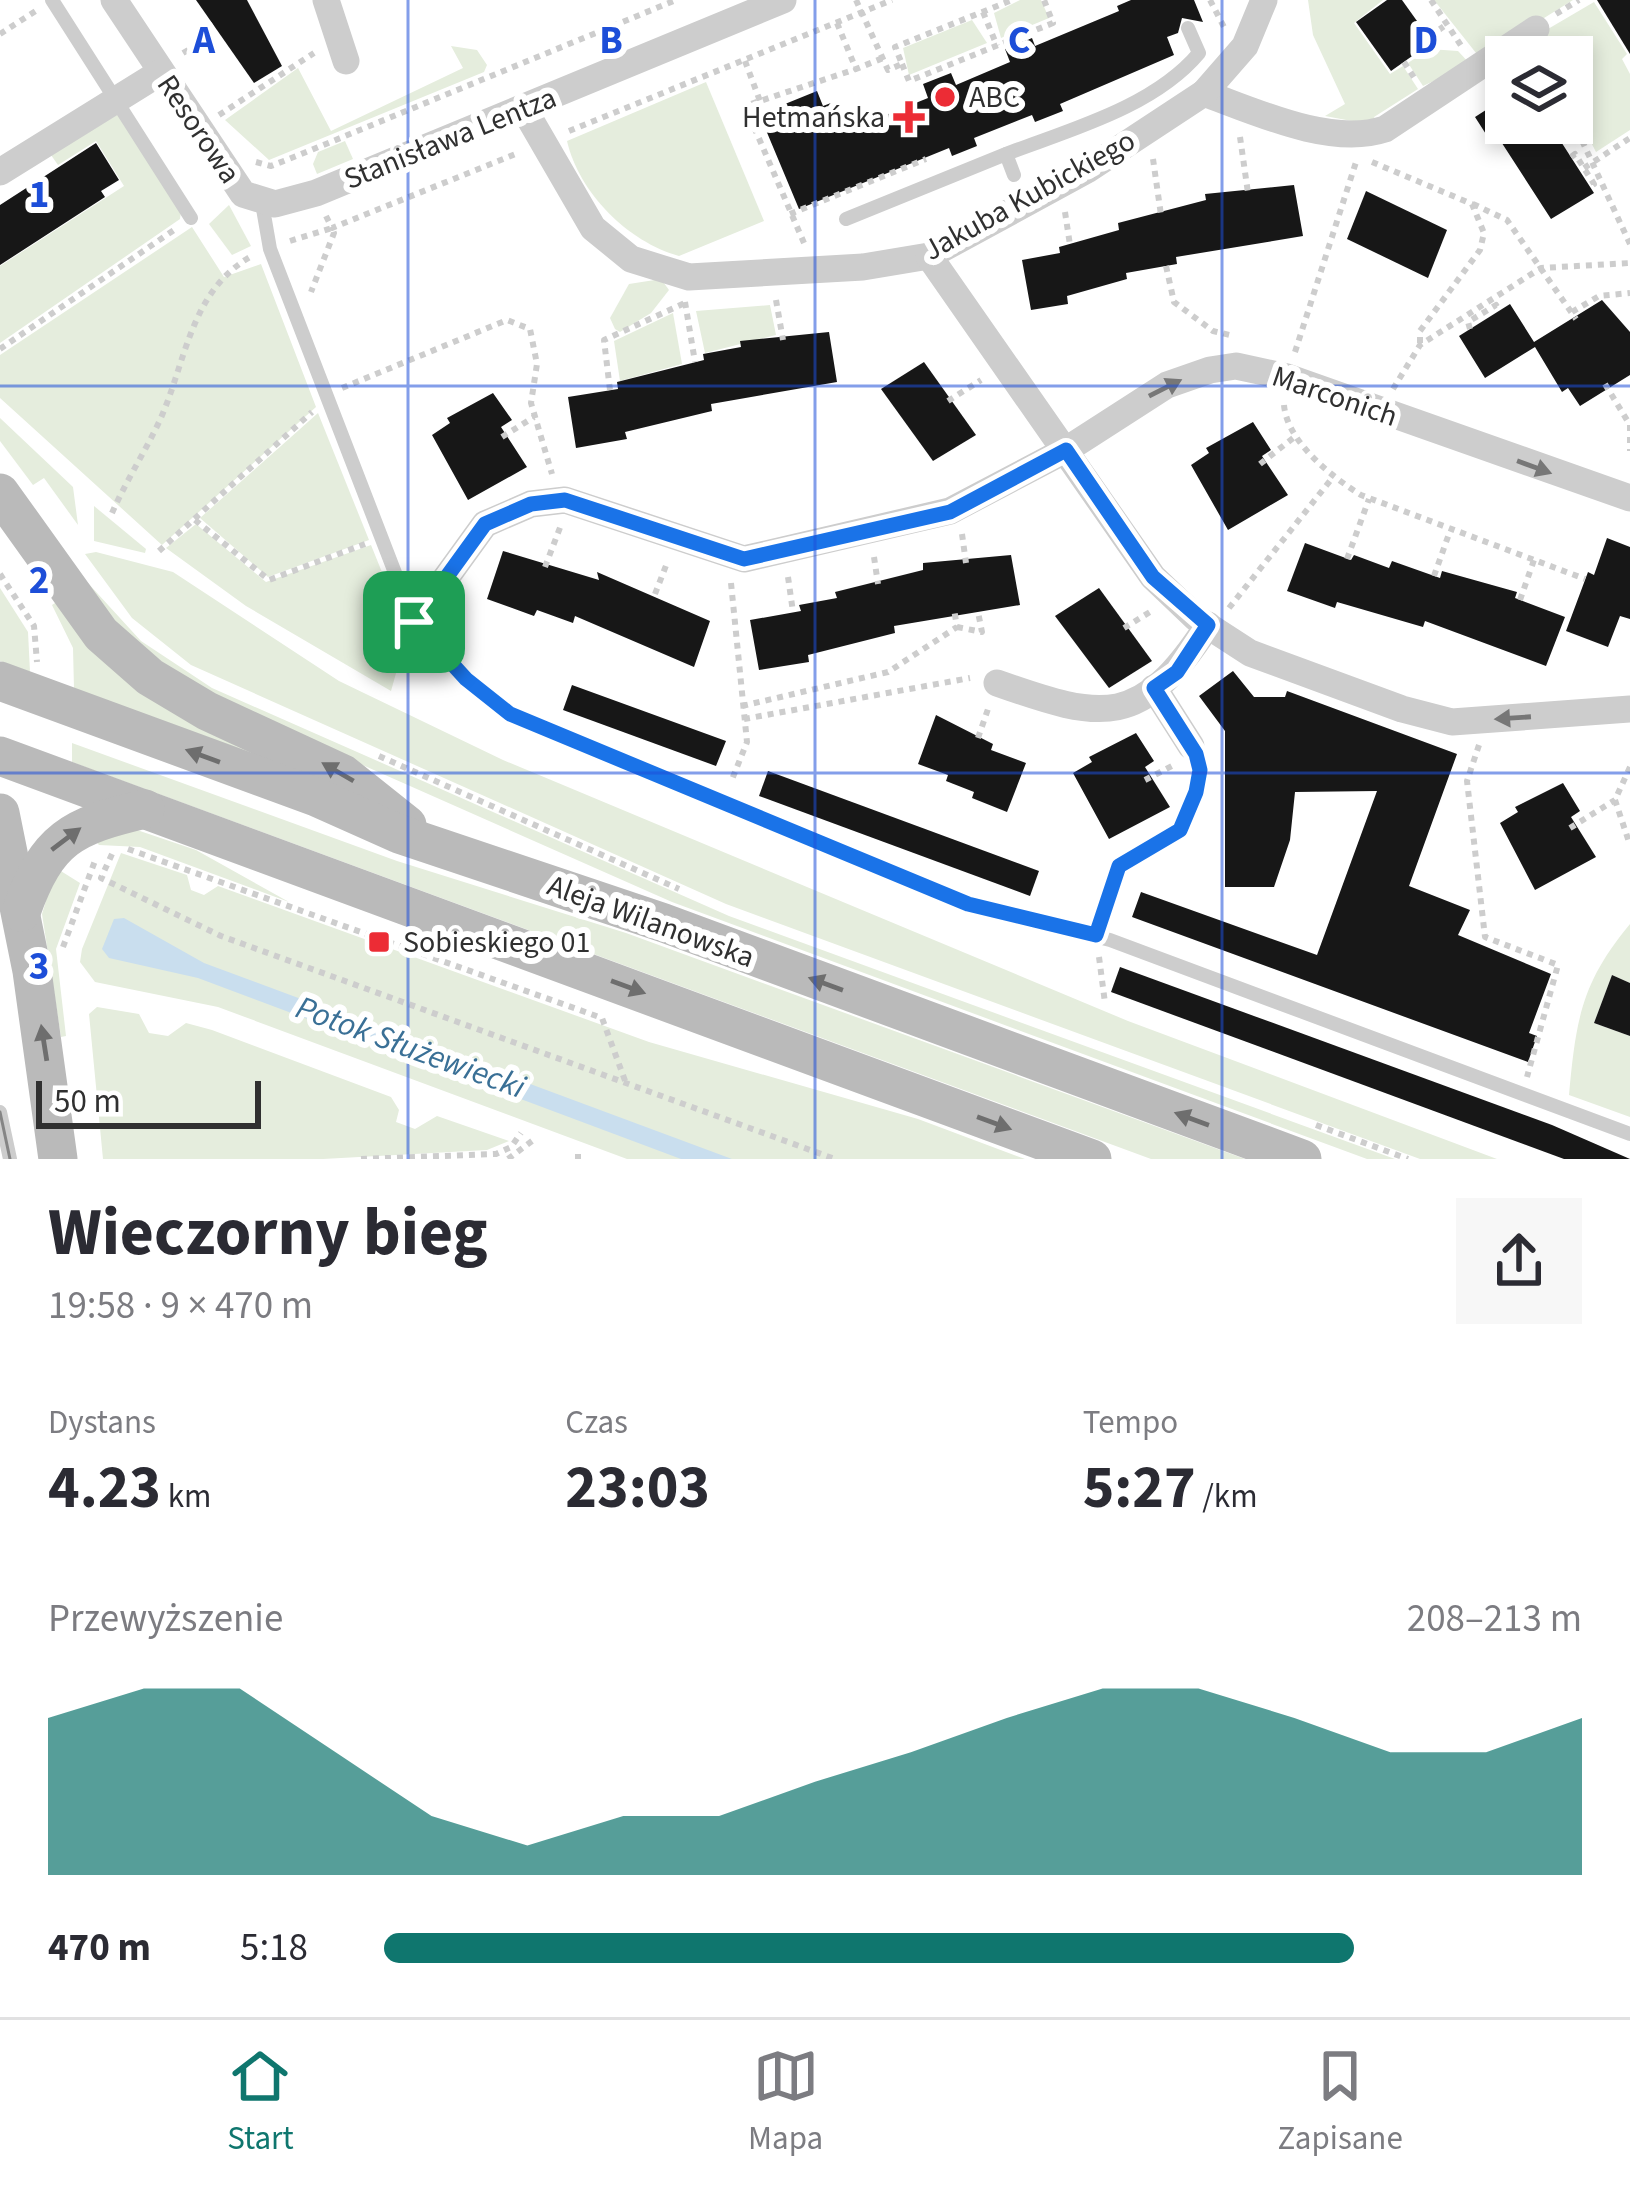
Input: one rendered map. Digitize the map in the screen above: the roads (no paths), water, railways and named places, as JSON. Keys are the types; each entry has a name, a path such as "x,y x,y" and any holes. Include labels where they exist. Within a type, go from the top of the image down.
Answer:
{"main road":[{"path":"0,493 101,634 150,677 207,711 343,774 429,844"},
{"name":"Aleja Wilanowska","path":"18,680 93,715 429,844 664,923 1302,1159"},
{"path":"0,714 93,715"},
{"path":"0,756 1092,1159"},
{"path":"21,912 40,866 64,838 100,819 146,809"},
{"path":"0,813 21,912 58,1159"}],"street":[{"name":"Resorowa","path":"114,0 170,64 243,194 262,203 319,200"},
{"path":"326,0 344,48"},
{"name":"Stanisława Lentza","path":"319,200 783,0"},
{"name":"Jakuba Kubickiego","path":"524,109 593,228 631,259 689,277 862,267 929,256 1087,170 1204,93 1245,46 1264,0"},
{"path":"1204,93 1276,118 1365,134 1385,129 1536,29"},
{"path":"0,172 170,64"},
{"path":"929,256 1153,577 1219,616 1250,653 1402,709 1452,722 1630,709"},
{"name":"Marconich","path":"414,622 485,524 531,504 744,559 950,512 1066,450 1167,385 1236,366 1287,377 1630,498"},
{"path":"985,680 1087,712 1126,706 1177,672 1219,616"},
{"path":"1154,688 1185,754"}],"lane":[{"path":"52,0 191,218"},
{"path":"846,218 1108,114 1188,66 1199,53 1188,28"},
{"path":"1006,154 1014,175"},
{"path":"262,203 270,249 414,622 466,679 510,714 968,904 1096,935 1630,1134"},
{"path":"0,1112 10,1159"}],"water":[{"name":"Potok Służewiecki","path":"124,918 204,963 732,1159 681,1159 198,978 109,958 102,949 114,919"}],"tram line":[{"path":"0,1112 10,1159"}],"place":[{"name":"ABC","path":"945,97"},
{"name":"Hetmańska","path":"909,117"},
{"name":"Sobieskiego 01","path":"379,942"}]}
